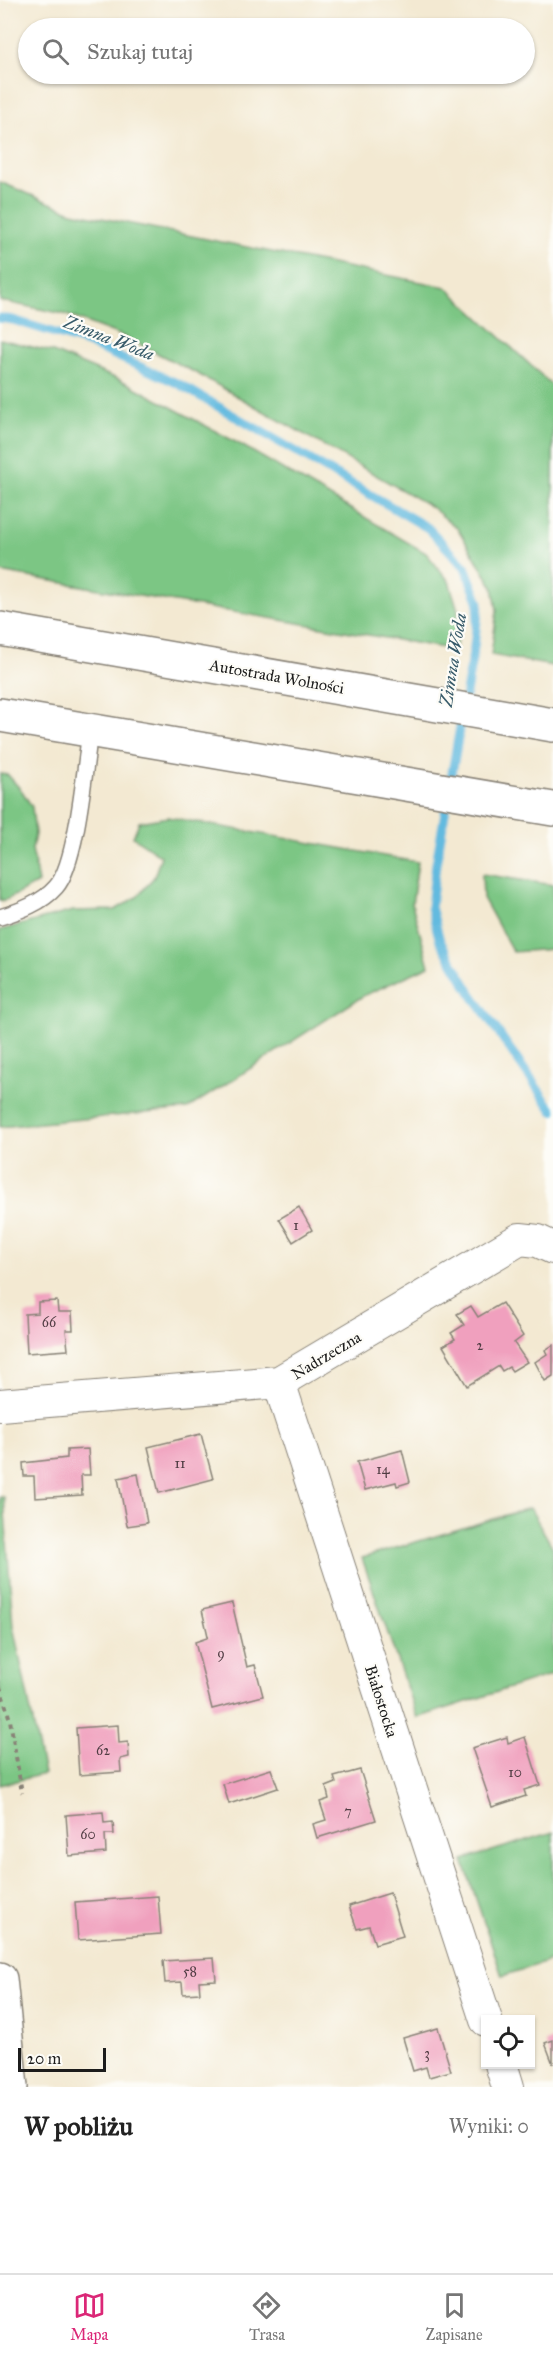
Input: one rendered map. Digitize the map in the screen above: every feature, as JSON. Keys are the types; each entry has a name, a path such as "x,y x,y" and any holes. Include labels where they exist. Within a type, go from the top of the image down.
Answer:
{"main road":[{"name":"Autostrada Wolności","path":"0,629 553,725"},
{"path":"0,716 553,809"},
{"path":"0,1979 11,2087"}],"street":[{"name":"Nadrzeczna","path":"0,1405 279,1382 520,1239 538,1241 553,1248"},
{"name":"Białostocka","path":"279,1382 485,2015"},
{"path":"503,2069 508,2087"}],"lane":[{"path":"0,917 23,910 46,896 64,877 72,851 90,731"}],"path":[{"path":"0,1687 10,1720 22,1793"}],"green space":[{"path":"0,182 72,212 446,287 553,386 553,666 491,655 497,610 493,587 458,529 430,506 198,374 125,337 64,314 0,301"},
{"path":"0,339 53,352 127,383 243,446 426,553 449,581 458,610 456,650 0,572"},
{"path":"0,774 8,775 32,807 35,834 32,849 38,883 0,901"},
{"path":"168,817 418,862 412,904 429,966 363,996 187,1109 0,1127 0,930 73,911 115,910 137,897 154,877 161,856 133,837 139,822"},
{"path":"482,874 553,885 553,949 513,952 483,898"},
{"path":"0,1497 4,1497 13,1626 44,1774 0,1785"},
{"path":"530,1508 553,1548 553,1674 417,1718 362,1558"},
{"path":"553,1832 553,1960 502,1976 463,1860"}],"building":[{"path":"299,1207 312,1230 293,1242 279,1219"},
{"path":"57,1301 58,1312 72,1312 73,1330 66,1330 68,1350 27,1353 25,1314 38,1313 38,1302"},
{"path":"502,1303 523,1336 514,1343 527,1362 512,1371 509,1367 502,1371 499,1366 467,1386 443,1346 455,1339 451,1333 464,1325 457,1314 471,1306 478,1317"},
{"path":"553,1345 553,1376 545,1381 535,1362 547,1354 545,1350"},
{"path":"201,1434 213,1479 159,1493 148,1447"},
{"path":"88,1449 90,1475 81,1475 82,1495 35,1498 34,1476 24,1476 23,1463 67,1458 67,1450"},
{"path":"402,1450 410,1482 397,1486 396,1482 365,1490 357,1462"},
{"path":"138,1474 147,1523 127,1526 118,1478"},
{"path":"232,1603 247,1667 255,1665 263,1696 212,1709 195,1642 208,1636 202,1610"},
{"path":"118,1725 119,1743 128,1742 129,1757 120,1759 121,1772 79,1775 76,1728"},
{"path":"507,1737 508,1743 525,1737 540,1785 524,1790 526,1796 492,1807 472,1748"},
{"path":"271,1769 278,1788 229,1804 223,1784"},
{"path":"360,1770 376,1820 317,1838 313,1824 326,1820 320,1802 329,1799 326,1787 336,1783 334,1777"},
{"path":"103,1812 104,1823 113,1822 114,1834 105,1834 106,1853 69,1856 66,1815"},
{"path":"390,1893 403,1936 375,1944 369,1926 357,1929 349,1906"},
{"path":"158,1896 161,1934 78,1940 75,1902"},
{"path":"214,1958 216,1980 199,1981 200,1993 183,1994 182,1982 165,1983 163,1961"},
{"path":"438,2028 451,2071 429,2077 426,2067 413,2071 403,2038"},
{"path":"553,2040 553,2064 545,2043"}],"waterway":[{"name":"Zimna Woda","path":"0,318 87,343 179,384 428,528 465,567 479,603 474,647 436,864 431,907 440,941 471,993 553,1111"}]}
